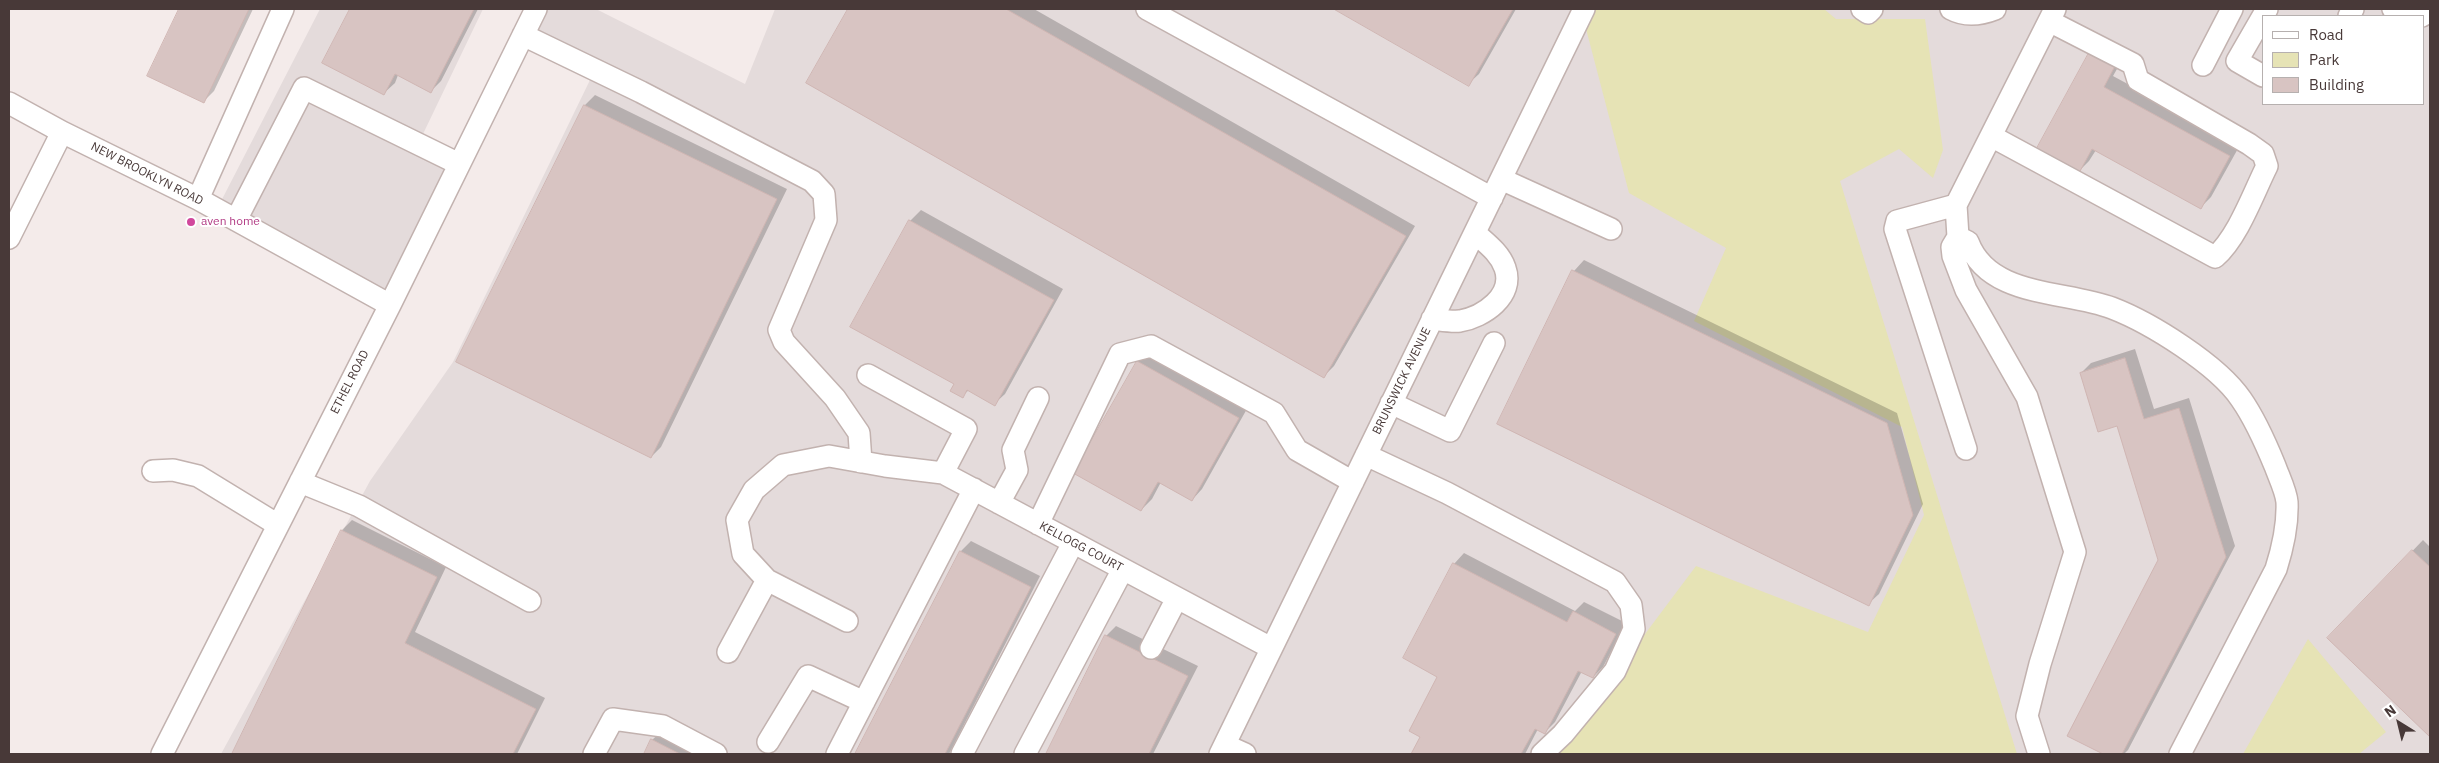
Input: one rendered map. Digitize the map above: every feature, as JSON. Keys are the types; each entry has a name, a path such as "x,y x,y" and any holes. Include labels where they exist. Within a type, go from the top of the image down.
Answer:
{"street":[{"path":"198,199 283,9"},
{"name":"ETHEL ROAD","path":"163,754 390,305 536,9"},
{"path":"1146,9 1496,189 1610,229"},
{"name":"BRUNSWICK AVENUE","path":"1222,749 1584,9"},
{"path":"1862,9 1868,13 1872,9"},
{"path":"1951,9 1958,13 1979,16 1995,9"},
{"path":"2203,65 2232,9"},
{"path":"2393,9 2404,15"},
{"path":"1991,136 2215,257 2224,249 2267,166 2263,154 2249,144 2138,80 2133,64 2052,15 1956,205 1958,237 1952,247 1956,264 1966,290 2027,397 2075,552 2040,664 2027,716 2039,754"},
{"path":"2262,16 2237,62 2262,75"},
{"path":"523,34 641,92 812,181 824,194 826,220 779,330 784,342 835,398 858,432 861,462"},
{"path":"236,220 304,88 459,164"},
{"name":"NEW BROOKLYN ROAD","path":"9,102 62,132 198,199 390,305"},
{"path":"9,238 62,132"},
{"path":"1956,205 1897,221 1895,229 1966,449"},
{"path":"1432,320 1453,322 1471,318 1484,313 1502,294 1507,280 1506,269 1498,255 1475,233"},
{"path":"1958,237 1968,242 1974,256 2001,280 2111,308 2157,330 2206,365 2232,387 2241,399 2268,449 2287,500 2284,541 2276,569 2180,754"},
{"path":"1391,403 1450,431 1494,343"},
{"path":"1038,524 1120,354 1151,346 1274,413 1297,450 1353,482"},
{"path":"868,375 966,429 943,473"},
{"path":"999,503 1017,470 1013,450 1038,398"},
{"path":"1366,455 1447,493 1615,582 1631,605 1634,629 1615,671 1563,734 1542,754"},
{"name":"KELLOGG COURT","path":"766,580 743,554 737,520 754,490 783,465 829,456 943,473 1271,648"},
{"path":"153,471 173,470 198,476 278,525"},
{"path":"300,482 359,506 530,601"},
{"path":"837,754 974,489"},
{"path":"962,754 1073,543"},
{"path":"1025,754 1123,569"},
{"path":"728,652 766,580 847,620"},
{"path":"1151,648 1176,598"},
{"path":"768,742 808,676 864,702"},
{"path":"594,754 613,719 663,726 716,754"},
{"path":"1222,749 1245,754"}],"shaded area":[{"path":"320,9 483,9 423,134 473,160 390,305 217,209"},
{"path":"546,9 596,9 745,84 775,9 2430,9 2430,754 221,754 370,481 453,362 590,80 527,49"}],"green space":[{"path":"1592,9 1824,9 1836,19 1925,19 1943,150 1933,178 1899,149 1840,181 2017,754 1555,754 1696,566 1868,632 1924,515 1902,427 1694,321 1726,248 1629,193 1585,25"},
{"path":"2308,639 2386,732 2359,754 2243,754"}],"building":[{"path":"179,9 249,9 204,103 147,76"},
{"path":"350,9 474,9 431,93 395,74 384,95 322,63"},
{"path":"848,9 1006,9 1406,236 1324,378 806,83"},
{"path":"1334,9 1513,9 1469,86"},
{"path":"2090,51 2115,66 2104,87 2230,156 2201,209 2092,149 2079,173 2036,150"},
{"path":"584,105 777,199 651,458 456,362"},
{"path":"909,220 1054,300 995,406 967,390 963,398 950,391 954,384 850,327"},
{"path":"1572,270 1887,423 1913,515 1869,606 1497,424"},
{"path":"2125,358 2144,419 2179,408 2226,557 2122,754 2103,754 2067,736 2158,560 2117,426 2098,432 2080,373"},
{"path":"1137,361 1239,418 1192,501 1158,482 1141,511 1073,473"},
{"path":"341,530 437,577 405,643 536,709 513,754 232,754"},
{"path":"2412,550 2430,567 2430,737 2327,638"},
{"path":"960,551 1031,587 945,754 855,754"},
{"path":"1453,563 1567,622 1573,611 1616,634 1593,678 1578,671 1545,734 1535,729 1521,754 1411,754 1420,737 1409,731 1437,677 1403,658"},
{"path":"1105,635 1188,676 1149,754 1046,754"},
{"path":"651,739 680,754 644,754"}],"place":[{"name":"aven home","path":"191,222"}]}
